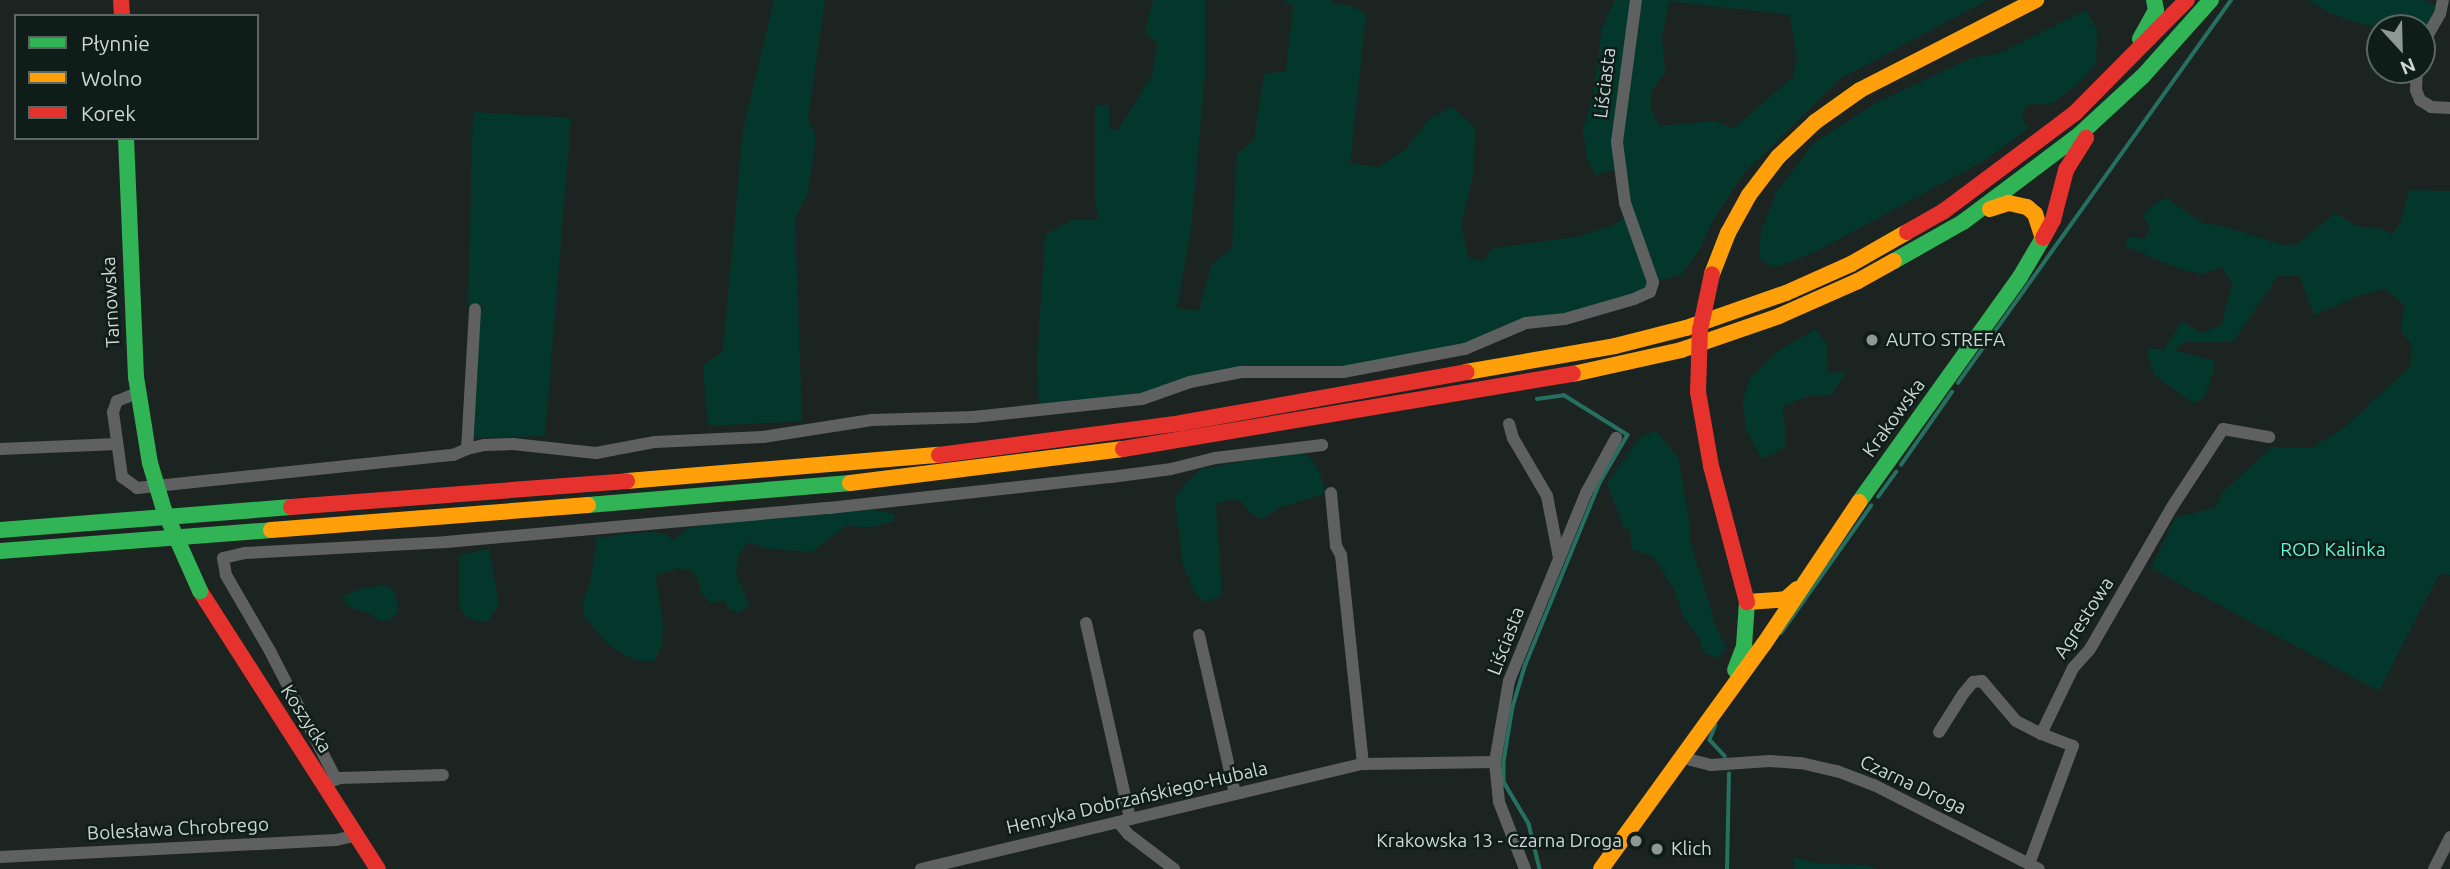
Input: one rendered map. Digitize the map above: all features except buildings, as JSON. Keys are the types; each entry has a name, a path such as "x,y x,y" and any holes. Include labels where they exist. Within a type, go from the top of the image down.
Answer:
{"main road":[{"path":"1792,603 1782,610 1768,612 1747,602 1720,505 1698,392 1700,330 1712,274 1728,233 1749,195 1778,157 1815,122 1860,90 2036,0"},
{"path":"2075,113 2146,32 2156,10 2154,0"},
{"path":"0,530 679,479 927,457 1181,423 1579,354 1686,328 1741,311 1851,264 1944,211 2075,113 2125,66 2187,0"},
{"path":"1963,222 2055,154 2105,111 2143,76 2211,0"},
{"name":"Krakowska","path":"1601,869 1792,603 1800,587 2020,277 2053,220 2071,160 2105,111"},
{"name":"Tarnowska","path":"126,140 137,393 150,463"},
{"path":"0,551 777,490 930,475 1198,439 1546,380 1681,350 1779,316 1858,281 1963,222 2009,203 2020,204 2035,214 2043,238"},
{"name":"Koszycka","path":"150,463 164,510 200,591 330,782 378,869"},
{"name":"Krakowska","path":"1747,602 1774,603 1786,599 1800,587"},
{"name":"Krakowska","path":"1747,602 1756,628 1750,660"},
{"name":"Krakowska","path":"1729,688 1744,646 1747,602"}],"street":[{"name":"Liściasta","path":"467,449 513,444 596,453 655,442 763,437 872,420 973,418 1142,399 1190,383 1241,372 1343,372 1465,349 1526,323 1565,319 1650,292 1651,273 1625,203 1617,142 1636,0"},
{"path":"2436,21 2443,0"},
{"path":"2416,84 2420,100 2431,107 2450,108"},
{"path":"137,393 117,401 113,412 122,477 137,488 441,457 467,449 475,310"},
{"path":"1509,424 1513,438 1547,496 1559,558"},
{"name":"Agrestowa","path":"2041,734 2073,668 2090,649 2172,507 2223,429 2269,437"},
{"name":"Liściasta","path":"1525,869 1499,802 1495,762 1509,681 1586,493 1616,438"},
{"path":"0,449 117,444"},
{"path":"443,775 330,782 271,651 226,575 223,558 245,553 446,542 856,505 1111,477 1171,469 1215,458 1322,445"},
{"path":"1331,494 1363,764"},
{"path":"1086,623 1128,834 1174,869"},
{"path":"1199,635 1235,794"},
{"path":"1939,732 1973,682 1982,681 2016,721 2073,746 2034,866"},
{"name":"Czarna Droga","path":"1683,754 1691,760 1711,765 1770,761 1801,763 1838,771 1874,785 2034,866"},
{"name":"Henryka Dobrzańskiego-Hubala","path":"921,869 1363,764 1495,762"},
{"name":"Bolesława Chrobrego","path":"0,857 336,839 357,835"},
{"path":"2434,869 2450,837"},
{"path":"59,854 60,869"}],"green space":[{"path":"774,0 825,0 808,118 816,138 808,193 795,219 802,421 708,426 703,366 723,351 743,130"},
{"path":"1153,0 1205,0 1205,75 1191,228 1177,308 1199,311 1212,264 1232,248 1237,154 1254,140 1264,74 1286,71 1293,6 1283,0 1332,0 1333,4 1349,5 1366,14 1350,163 1378,167 1406,149 1429,119 1452,107 1475,128 1474,170 1461,225 1468,257 1483,261 1493,248 1576,237 1612,226 1628,215 1620,173 1609,170 1596,176 1587,159 1583,129 1593,97 1602,27 1615,0 1988,0 1841,78 1744,173 1712,222 1698,252 1681,275 1655,281 1657,287 1564,319 1466,346 1354,368 1256,371 1171,390 1039,410 1037,363 1045,235 1072,220 1098,220 1095,200 1095,106 1109,105 1109,130 1118,130 1152,75 1157,43 1145,32","holes":["1669,1 1790,15 1797,59 1793,77 1733,129 1716,121 1659,126 1651,109 1651,92 1665,73 1662,36"]},
{"path":"2308,0 2423,0 2437,7 2433,14 2366,14 2366,24 2330,13"},
{"path":"2086,10 2097,30 2096,64 2079,83 2053,103 2027,105 2021,116 2029,128 1982,162 1815,252 1774,268 1759,259 1761,231 1777,191 1814,143 1876,103 1971,58 2000,53"},
{"path":"473,112 571,118 545,436 473,438 479,315 484,306 468,306"},
{"name":"ROD Kalinka","path":"2409,190 2450,191 2450,575 2439,574 2379,691 2151,568 2175,518 2215,508 2223,492 2272,447 2312,448 2345,427 2410,367 2412,346 2401,331 2404,305 2386,289 2363,294 2314,315 2300,276 2278,276 2233,342 2184,342 2175,351 2214,360 2214,370 2204,398 2193,403 2154,375 2146,348 2164,350 2182,321 2201,333 2221,325 2232,284 2222,267 2203,274 2182,270 2125,246 2129,237 2145,239 2150,228 2143,216 2154,204 2166,198 2202,223 2227,227 2286,246 2297,244 2336,213 2356,226 2378,228 2392,234 2401,221"},
{"path":"1816,329 1827,345 1828,373 1847,372 1831,395 1808,396 1783,406 1786,447 1762,459 1746,429 1743,400 1750,378 1778,351"},
{"path":"1656,431 1678,458 1690,525 1689,538 1716,627 1726,647 1719,658 1704,653 1699,638 1684,618 1675,591 1654,557 1632,549 1630,531 1623,526 1607,484 1640,437"},
{"path":"1300,452 1308,455 1317,467 1326,493 1279,508 1262,519 1250,513 1241,501 1233,499 1216,504 1222,596 1203,602 1193,589 1182,561 1175,496 1200,469"},
{"path":"873,510 895,514 894,521 871,527 846,526 811,552 763,548 748,542 738,556 736,574 749,606 739,613 729,609 725,601 711,603 702,594 698,579 692,571 678,568 658,574 656,580 663,624 662,645 654,662 634,660 610,646 584,617 584,598 590,584 597,537 606,539 612,535 653,532 666,534 674,540 686,529 715,523"},
{"path":"489,549 499,604 488,622 476,621 466,617 459,605 459,555"},
{"path":"385,585 395,592 397,601 397,613 391,620 382,621 365,611 356,610 347,605 343,596 361,589"},
{"path":"1793,857 1820,864 1867,865 1876,869 1795,869"}],"waterway":[{"path":"1958,383 2231,0"},
{"path":"1901,465 1952,392"},
{"path":"1537,399 1564,395 1628,435 1600,483 1526,664 1513,707 1504,762 1504,782 1529,824 1540,869"},
{"path":"1878,497 1896,472"},
{"path":"1781,633 1871,506"},
{"path":"1716,725 1710,740 1725,756"},
{"path":"1727,869 1729,774"}],"traffic: fast":[{"path":"2140,39 2156,10 2154,0"},
{"path":"1894,261 1963,222 2079,135 2143,76 2211,0"},
{"path":"126,140 136,377 150,463"},
{"path":"1859,502 2020,277 2043,238"},
{"path":"150,463 164,510 200,591"},
{"path":"588,505 850,483"},
{"path":"0,530 291,507"},
{"path":"0,551 271,530"},
{"path":"1735,670 1744,646 1747,602"}],"traffic: slow":[{"path":"1712,274 1728,233 1749,195 1778,157 1815,122 1860,90 2036,0"},
{"path":"1990,209 2009,203 2027,207 2035,214 2043,238"},
{"path":"1466,372 1615,346 1686,328 1786,293 1851,264 1907,232"},
{"path":"1573,374 1681,350 1779,316 1858,281 1894,261"},
{"path":"850,483 1123,449"},
{"path":"627,481 939,455"},
{"path":"1601,869 1764,644 1859,502"},
{"path":"271,530 588,505"},
{"path":"1747,602 1786,599 1797,589"}],"traffic: jam":[{"path":"121,0 122,14"},
{"path":"1907,232 1944,211 2075,113 2187,0"},
{"path":"2043,238 2053,220 2066,170 2086,138"},
{"path":"1698,392 1700,330 1712,274"},
{"path":"939,455 1181,423 1466,372"},
{"path":"1123,449 1573,374"},
{"path":"1698,392 1711,466 1747,602"},
{"path":"291,507 627,481"},
{"path":"200,591 378,869"}],"place":[{"name":"AUTO STREFA","path":"1872,340"},
{"name":"Krakowska 13 - Czarna Droga","path":"1636,841"},
{"name":"Klich","path":"1657,849"}]}
